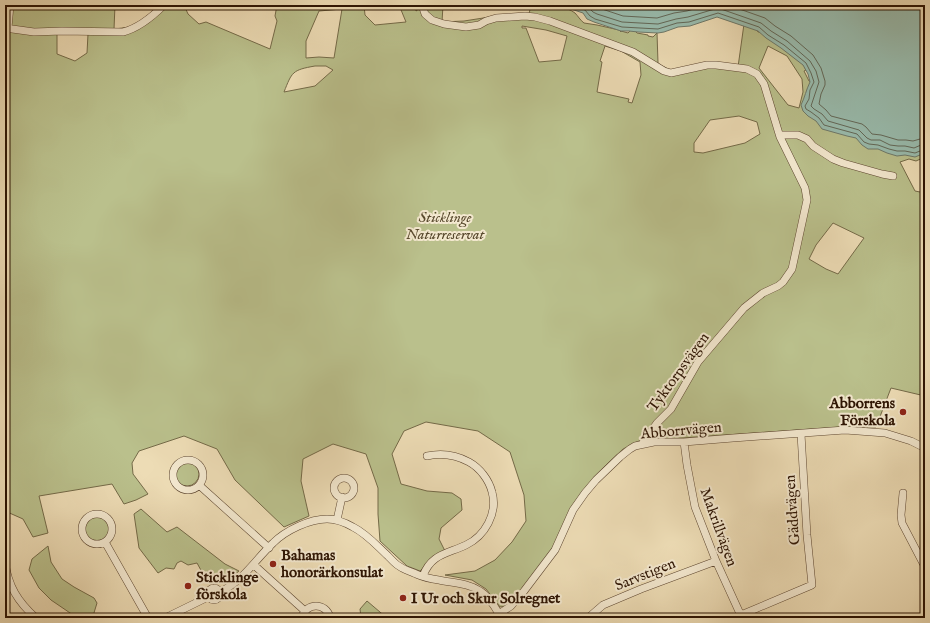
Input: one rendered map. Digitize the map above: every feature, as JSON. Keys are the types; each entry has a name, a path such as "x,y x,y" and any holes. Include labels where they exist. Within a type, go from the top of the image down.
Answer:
{"street":[{"path":"8,10 6,28 34,32 123,32 131,30 164,5"},
{"name":"Tyktorpsvägen","path":"422,5 425,14 432,20 444,24 466,27 479,25 496,18 516,16 530,17 550,21 634,52 664,71 671,73 707,65 747,69 757,74 764,84 780,135 805,188 807,200 792,269 788,277 783,282 763,293 744,308 698,362 671,408 657,423 642,444"},
{"path":"780,135 798,135 808,139 813,146 838,161 894,176"},
{"name":"Abborrvägen","path":"500,616 524,591 554,550 574,510 585,493 596,480 625,453 642,444 845,430 885,433 911,441 925,448"},
{"name":"Gäddvägen","path":"741,616 812,585 806,535 801,434"},
{"name":"Makrillvägen","path":"684,442 695,507 716,560 741,616"},
{"path":"423,576 428,566 437,557 467,545 478,538 489,523 494,506 494,497 489,484 477,467 454,456 440,454 427,456"},
{"path":"192,460 200,466 203,475 199,484 193,489 187,490 178,486 175,483 173,475 175,466 182,461 192,460"},
{"path":"199,484 269,548"},
{"path":"903,493 901,515 902,523 925,567"},
{"path":"337,520 342,497"},
{"path":"98,513 103,514 110,520 113,530 109,539 105,542 96,544 92,543 83,536 83,523 89,516 98,513"},
{"path":"171,617 208,597 212,600 219,598 220,592 240,579 274,542 286,533 303,524 328,519 337,520 353,526 399,566 423,576 458,583 481,591 494,604 500,616"},
{"path":"105,542 148,618"},
{"name":"Sarvstigen","path":"588,618 603,605 716,560"},
{"path":"5,562 10,584 27,610 36,618"},
{"path":"254,565 305,610"},
{"path":"302,618 305,610 314,606 323,607 327,611 330,618"},
{"path":"923,618 925,612"}],"green space":[{"name":"Sticklinge Naturreservat","path":"5,5 115,5 114,29 131,27 160,5 184,5 188,14 199,24 206,22 270,49 277,21 275,16 277,5 364,5 365,15 375,25 406,22 399,5 407,5 417,11 415,5 443,5 442,22 529,14 531,5 556,5 555,7 558,8 561,6 575,13 584,23 619,30 621,32 628,33 631,30 653,37 657,33 658,63 673,71 703,64 738,67 744,24 756,29 758,32 763,32 803,63 806,70 804,71 809,81 925,152 925,157 916,161 909,159 900,162 915,191 925,193 925,396 891,388 876,427 842,427 639,441 623,449 603,468 583,491 551,551 522,589 506,606 500,607 486,589 472,580 445,575 475,571 495,560 512,542 526,521 524,495 510,452 478,431 426,422 404,431 392,454 401,484 427,491 452,493 461,499 462,510 441,528 439,539 445,551 427,563 420,571 407,566 380,541 378,488 366,454 333,444 303,459 301,481 309,516 284,527 235,480 217,449 184,436 139,451 132,463 133,474 148,494 136,500 124,504 112,484 39,496 48,533 33,537 23,519 5,511","holes":["342,9 334,58 306,58 306,41 319,11","522,26 546,30 567,36 561,60 539,62 526,28 522,28","57,33 88,34 87,53 75,61 57,54","605,46 621,51 640,62 641,75 632,103 628,102 629,99 597,92 602,62 600,61","768,46 787,56 802,79 803,92 799,108 788,105 759,68","315,66 326,66 333,70 315,86 284,92 291,76 302,69","739,116 757,122 760,134 745,143 703,153 694,152 694,143 710,120","833,223 864,238 838,274 809,259 816,245"]},
{"path":"187,462 192,463 198,469 198,479 192,485 187,486 182,485 176,479 175,474 176,469 182,463"},
{"path":"141,509 167,532 177,527 225,564 239,571 225,582 208,583 197,563 188,565 181,561 177,563 174,569 166,568 158,573 139,548 134,514"},
{"path":"97,517 106,520 109,529 106,538 97,541 88,538 85,529 88,520"},
{"path":"48,546 51,562 62,579 94,598 97,603 93,616 97,618 76,618 51,600 39,588 29,570 32,559"},
{"path":"367,601 387,618 361,618 360,609"}],"water":[{"path":"559,5 925,5 925,153 915,157 905,155 897,156 878,149 868,149 856,138 822,129 816,121 803,111 801,105 810,82 803,65 758,31 717,17 690,26 678,27 658,33 621,31 594,22 587,19 583,13"}],"place":[{"name":"Abborrens Förskola","path":"903,412"},
{"name":"Bahamas honorärkonsulat","path":"273,564"},
{"name":"Sticklinge förskola","path":"188,586"},
{"name":"I Ur och Skur Solregnet","path":"403,598"}]}
